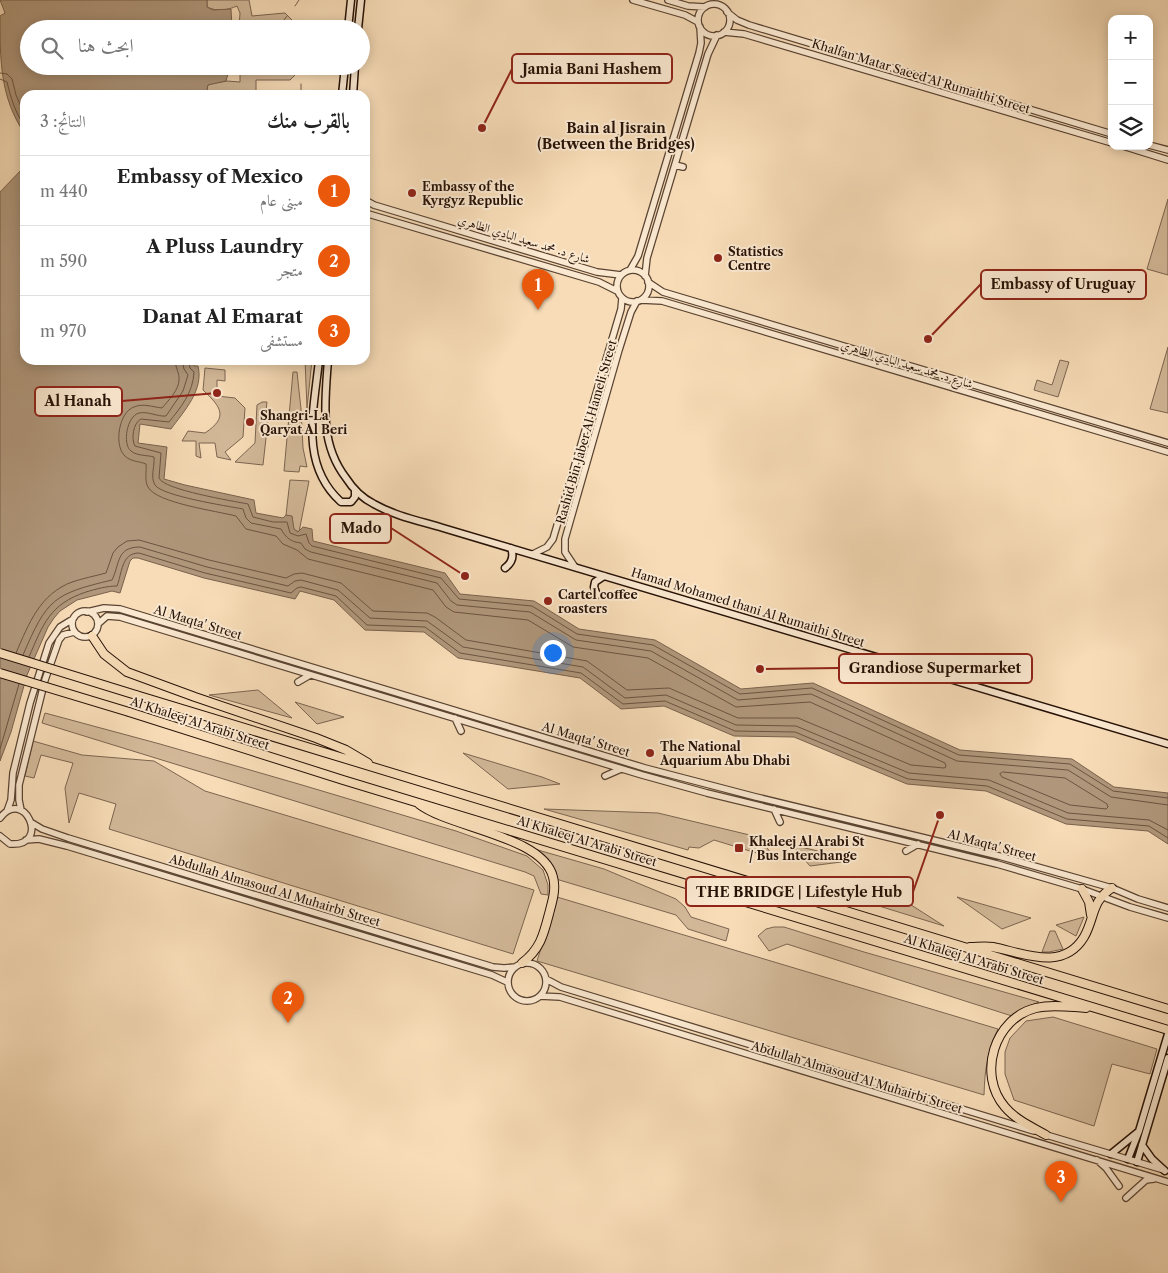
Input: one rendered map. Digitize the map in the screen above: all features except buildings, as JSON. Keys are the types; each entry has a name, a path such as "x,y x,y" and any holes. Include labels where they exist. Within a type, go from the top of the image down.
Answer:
{"highway":[{"path":"92,636 104,654 127,672 324,741 356,755 376,768"},
{"name":"Al Khaleej Al Arabi Street","path":"0,653 1166,1008"},
{"name":"Al Khaleej Al Arabi Street","path":"0,673 343,780 1168,1030"},
{"path":"413,800 430,812 525,847 536,853 547,864 554,877 554,894 538,947 531,956 518,965"},
{"path":"966,948 991,947 1035,957 1056,957 1074,948 1081,941 1087,932 1096,905 1102,896 1112,888"},
{"path":"1082,889 1089,902 1092,917"},
{"path":"1046,1135 1014,1116 999,1098 991,1078 990,1064 993,1048 1000,1034 1012,1021 1035,1008 1056,1006 1101,1009"}],"main road":[{"path":"349,20 351,0"},
{"path":"359,20 361,0"},
{"path":"343,90 344,75"},
{"path":"353,90 354,75"},
{"path":"318,365 312,429 315,463 329,490 340,502 344,504 351,502 355,497 355,491"},
{"name":"Hamad Mohamed thani Al Rumaithi Street","path":"328,365 324,410 328,443 336,464 355,491 385,509 1168,744"},
{"path":"505,568 511,560 511,548"},
{"path":"597,595 594,587 595,582 604,576"},
{"path":"1128,1159 1139,1131 1168,1034"},
{"path":"1137,1162 1168,1058"},
{"path":"1111,1154 1139,1131"},
{"path":"1142,1144 1152,1159 1166,1171"}],"street":[{"path":"633,0 685,15 699,25 707,34 717,35 724,32 728,25 726,0"},
{"path":"668,0 688,6 718,5 726,11"},
{"path":"709,4 699,14 701,43 699,53 638,256 630,270 621,275 617,282 617,291 627,301 639,301 647,293 647,258 708,54 717,35"},
{"name":"Khalfan Matar Saeed Al Rumaithi Street","path":"726,11 749,25 1108,133"},
{"name":"Khalfan Matar Saeed Al Rumaithi Street","path":"724,32 744,34 1108,142"},
{"path":"857,68 860,58"},
{"path":"1153,146 1168,150"},
{"path":"1136,150 1168,160"},
{"path":"675,165 683,167"},
{"name":"شارع د. محمد سعيد البادي الظاهري","path":"370,203 578,266 603,273 621,275"},
{"name":"شارع د. محمد سعيد البادي الظاهري","path":"370,214 599,282 617,291"},
{"path":"630,270 638,271 647,279"},
{"name":"شارع د. محمد سعيد البادي الظاهري","path":"647,279 663,292 1168,443"},
{"name":"Rashid Bin Jaber Al Hameli Street","path":"533,554 546,547 553,539 622,309 622,298"},
{"name":"شارع د. محمد سعيد البادي الظاهري","path":"639,301 662,301 1168,452"},
{"name":"Rashid Bin Jaber Al Hameli Street","path":"575,567 565,552 565,539 619,350 631,312 639,301"},
{"path":"790,339 793,331"},
{"name":"Al Maqta' Street","path":"87,612 104,608 120,609 645,768 990,854 1112,888 1138,899 1168,908"},
{"path":"0,818 6,811 10,800 13,773 28,711 49,643 60,628 79,613 87,612 95,616 98,624 97,631 92,636 80,637 74,632 73,619"},
{"name":"Al Maqta' Street","path":"98,624 108,616 120,617 621,769 707,793 997,864 1082,889 1130,907 1168,918"},
{"path":"26,840 30,835 32,823 22,810 19,800 19,784 45,680 59,640 63,635 74,632"},
{"path":"245,655 247,647"},
{"path":"298,682 310,675"},
{"path":"454,710 453,718 461,732"},
{"path":"605,776 621,769"},
{"path":"772,801 772,809 780,822"},
{"path":"6,811 11,809 22,810"},
{"name":"Abdullah Almasoud Al Muhairbi Street","path":"32,823 42,829 68,838 493,966 504,968 518,965"},
{"name":"Abdullah Almasoud Al Muhairbi Street","path":"0,836 10,844 26,840 39,840 67,846 492,975 507,982"},
{"path":"906,852 918,844"},
{"path":"527,962 542,969 546,978 546,985 540,996 532,1001 519,1000 512,994 507,982 508,976 518,965 527,962"},
{"name":"Abdullah Almasoud Al Muhairbi Street","path":"546,978 558,986 570,990 1166,1171"},
{"name":"Abdullah Almasoud Al Muhairbi Street","path":"540,996 560,997 1166,1181"},
{"path":"1093,1158 1106,1168 1119,1186"},
{"path":"1126,1198 1146,1180 1166,1181"}],"shaded area":[{"path":"207,0 249,0 252,16 285,13 292,20 240,20 240,13 237,6 219,10 207,7"},
{"path":"240,75 295,75 290,80 256,80 256,90 207,89 208,84 227,81 240,82"},
{"path":"1168,199 1168,275 1147,269"},
{"path":"1168,347 1168,413 1150,409"},
{"path":"1060,360 1069,362 1058,397 1034,390 1037,380 1052,385"},
{"path":"305,365 311,365 307,408"},
{"path":"205,368 225,370 225,381 217,380 217,396 235,398 245,408 243,437 225,452 231,460 217,457 215,443 199,443 201,458 196,456 196,441 182,441 188,431 205,433 213,427 220,417 218,407 203,390"},
{"path":"293,372 297,372 303,448 307,467 300,466 299,472 284,471"},
{"path":"267,402 265,419 268,420 263,465 235,462 255,443 257,405"},
{"path":"290,480 309,481 299,532 293,529 292,517 286,515"},
{"path":"258,690 292,718 209,695"},
{"path":"295,702 344,717 317,724"},
{"path":"45,713 302,785 456,831 527,856 543,870 548,885 548,895 541,894 534,876 525,872 42,723"},
{"path":"33,741 82,755 154,761 205,791 534,890 513,954 109,829 116,804 79,793 69,823 65,788 73,763 41,755 34,778 25,776"},
{"path":"463,753 542,777 560,784 508,789"},
{"path":"544,809 658,813 758,837 776,859 714,840 699,848 689,847 688,850"},
{"path":"792,845 857,860 810,866"},
{"path":"531,848 604,869 676,899 685,907 691,917 729,929 726,941 688,929 676,915 556,879 552,868"},
{"path":"883,887 944,926 830,891"},
{"path":"557,897 998,1029 987,1061 984,1095 537,961"},
{"path":"957,897 1031,918 1002,929"},
{"path":"1084,917 1076,936 1056,925"},
{"path":"784,927 1039,1002 1019,1010 1012,1016 787,944 769,951 758,936 766,929"},
{"path":"1050,931 1055,931 1063,949 1042,952"},
{"path":"1053,1017 1157,1049 1150,1074 1112,1064 1094,1126 1014,1100 1005,1074 1005,1052 1010,1038 1026,1021"}],"water":[{"path":"0,0 207,0 207,7 213,10 231,9 232,20 20,20 20,75 228,75 226,81 208,85 208,90 20,90 20,125 11,107 3,78 0,48 0,16 5,13"},
{"path":"20,171 20,365 198,366 199,375 196,392 171,429 140,424 138,443 167,447 164,479 254,500 256,513 283,518 286,515 292,516 294,529 298,532 303,527 312,529 313,541 445,573 460,594 534,601 579,629 655,640 741,689 813,683 960,750 1072,759 1114,787 1168,793 1168,844 1148,831 1066,824 986,791 907,784 794,737 734,736 664,706 621,709 580,678 458,658 424,632 365,630 334,600 300,591 295,599 204,578 138,558 133,558 130,561 120,593 112,591 77,600 60,611 54,618 48,627 27,675 11,732 0,761 0,192"}],"waterway":[{"path":"295,6 299,0"},
{"path":"284,20 287,16"},
{"path":"301,84 301,90"}],"place":[{"name":"Jamia Bani Hashem","path":"482,128"},
{"name":"Embassy of the Kyrgyz Republic","path":"412,193"},
{"name":"Statistics Centre","path":"718,258"},
{"name":"Embassy of Mexico","path":"538,310"},
{"name":"Embassy of Uruguay","path":"928,339"},
{"name":"Al Hanah","path":"217,393"},
{"name":"Shangri-La Qaryat Al Beri","path":"250,422"},
{"name":"Mado","path":"465,576"},
{"name":"Cartel coffee roasters","path":"548,601"},
{"name":"Grandiose Supermarket","path":"760,669"},
{"name":"The National Aquarium Abu Dhabi","path":"650,753"},
{"name":"THE BRIDGE | Lifestyle Hub","path":"940,815"},
{"name":"Khaleej Al Arabi St / Bus Interchange","path":"739,848"},
{"name":"A Pluss Laundry","path":"288,1023"},
{"name":"Danat Al Emarat","path":"1061,1202"}],"district":[{"name":"Bain al Jisrain (Between the Bridges)","path":"616,136"}]}
